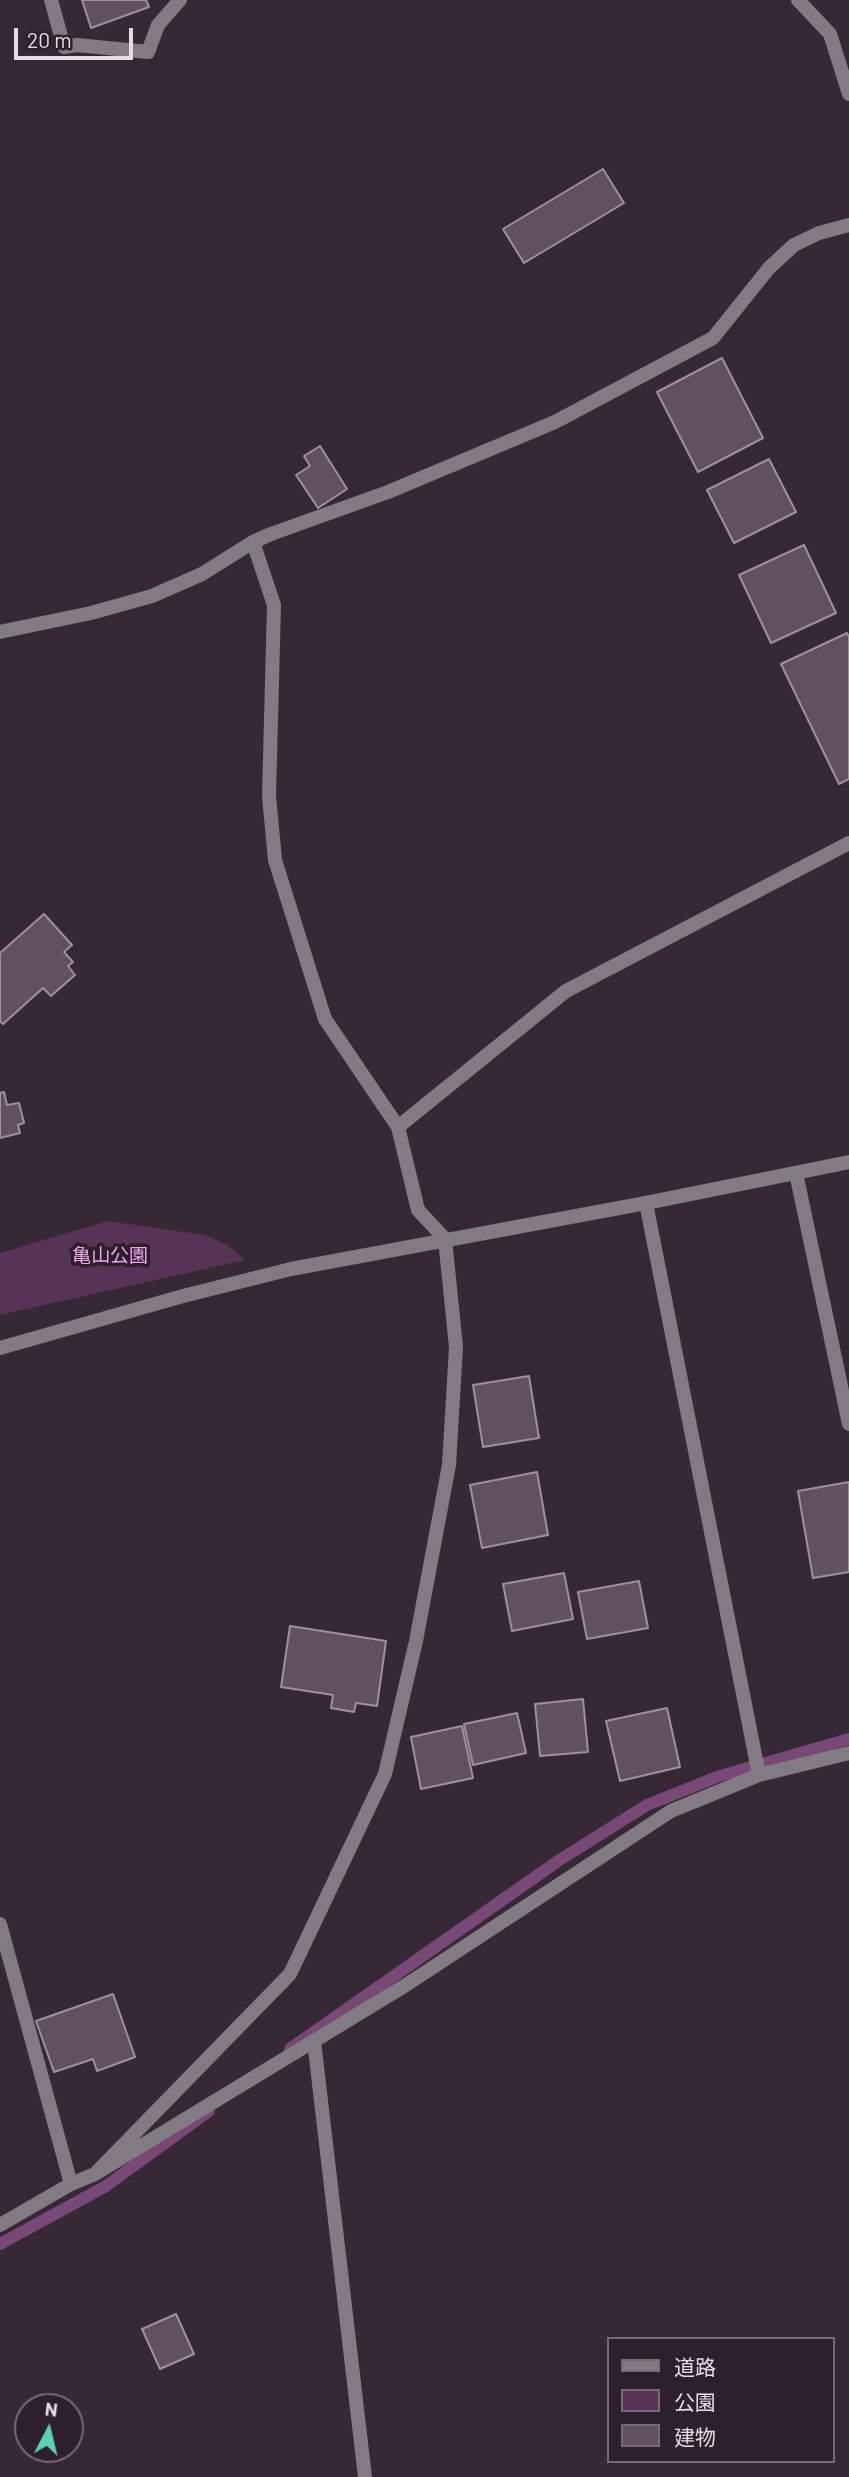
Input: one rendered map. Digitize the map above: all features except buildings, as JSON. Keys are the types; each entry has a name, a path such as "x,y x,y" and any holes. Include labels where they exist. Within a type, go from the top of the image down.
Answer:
{"street":[{"path":"51,0 64,47 78,45 148,52 158,24 180,0"},
{"path":"798,0 830,34 849,94"},
{"path":"0,632 152,596 202,574 253,542 388,492 555,422 713,338 769,268 794,245 819,233 849,225"},
{"path":"95,2174 290,1974 385,1774 416,1641 449,1465 456,1347 445,1239 418,1210 398,1127 325,1019 275,860 269,796 274,605 253,542"},
{"path":"398,1127 566,991 849,843"},
{"path":"0,1349 277,1272 849,1162"},
{"path":"796,1173 849,1424"},
{"path":"646,1203 759,1774"},
{"path":"0,2225 71,2184 95,2174 406,1985 671,1811 759,1774 849,1753"},
{"path":"0,1924 71,2184"},
{"path":"314,2041 365,2477"}],"green space":[{"name":"亀山公園","path":"108,1221 205,1235 227,1245 245,1260 0,1315 0,1253"}],"waterway":[{"path":"290,2049 558,1861 647,1805 717,1777 849,1739"},
{"path":"0,2244 106,2186 209,2111"}]}
